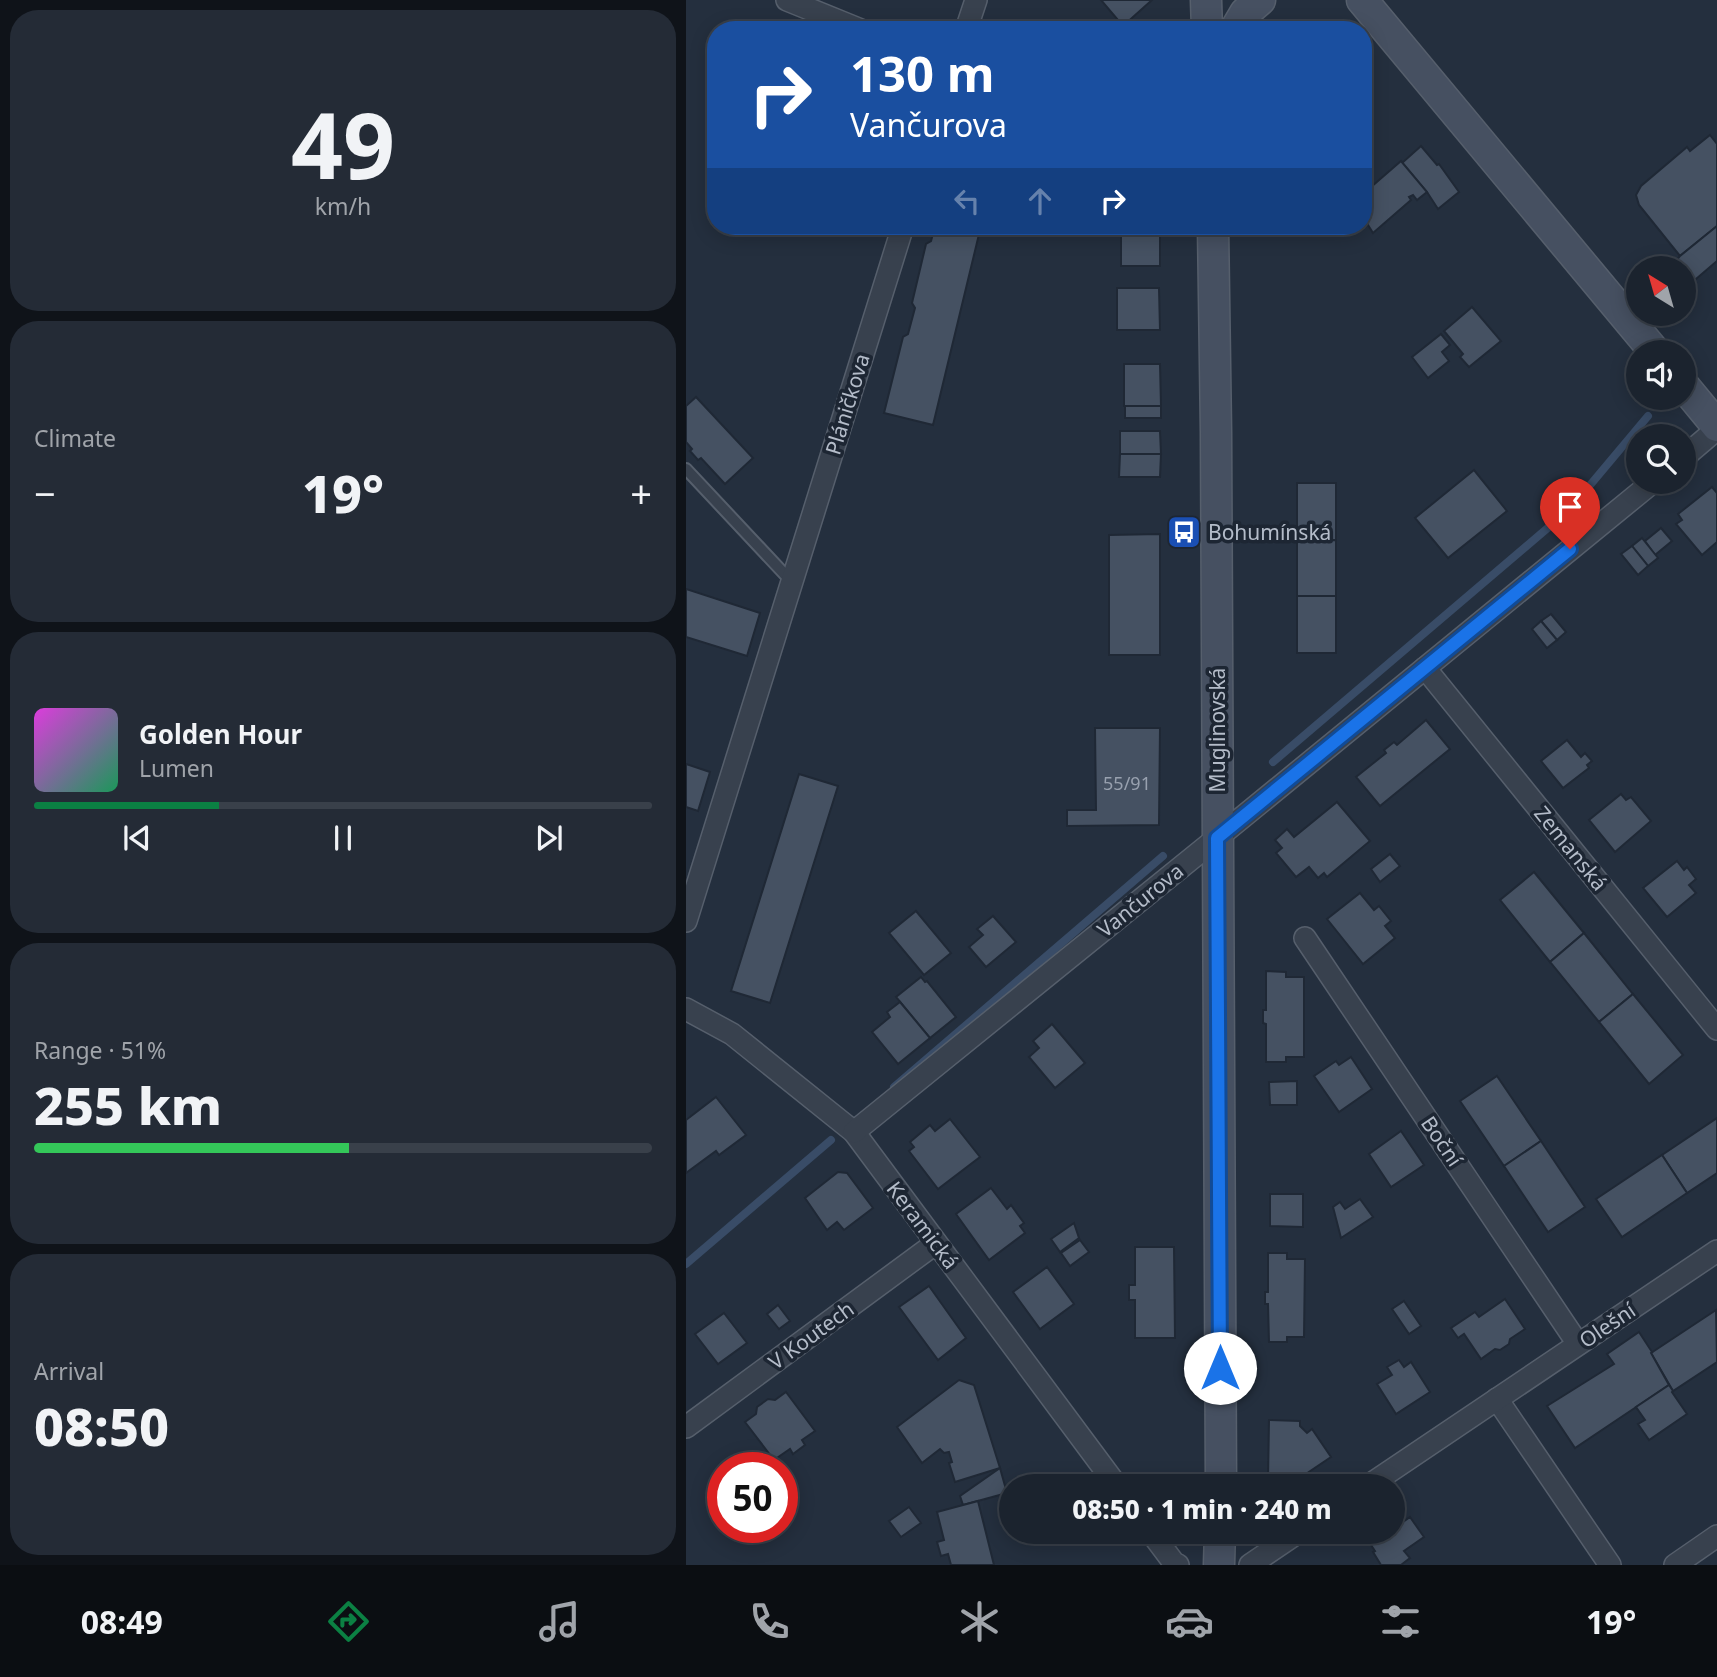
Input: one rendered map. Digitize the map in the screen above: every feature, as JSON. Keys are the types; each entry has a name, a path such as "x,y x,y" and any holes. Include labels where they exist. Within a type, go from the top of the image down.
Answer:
{"main road":[{"path":"1240,21 1260,0"},
{"path":"1362,0 1645,340"},
{"name":"Muglinovská","path":"1213,235 1220,1474"},
{"path":"1696,401 1717,428"},
{"path":"1219,1565 1220,1544"}],"street":[{"path":"787,0 839,21"},
{"path":"969,21 976,0"},
{"name":"Pláničkova","path":"686,921 900,235"},
{"path":"1696,446 1717,428"},
{"name":"Vančurova","path":"854,1132 1638,494"},
{"name":"Zemanská","path":"1425,668 1717,1029"},
{"name":"Boční","path":"1305,939 1578,1344"},
{"name":"Keramická","path":"686,1009 732,1034 854,1132 1108,1474"},
{"name":"V Koutech","path":"686,1427 936,1243"},
{"name":"Olešní","path":"1386,1474 1717,1251"},
{"path":"1497,1399 1610,1565"},
{"path":"1675,1565 1717,1536"},
{"path":"1160,1544 1178,1565"},
{"path":"1250,1565 1281,1544"}],"lane":[{"path":"686,469 791,581"}],"building":[{"path":"1101,0 1152,0 1129,21 1119,21"},
{"path":"1710,135 1717,144 1717,226 1680,256 1639,205 1636,195 1641,186 1687,147 1690,151"},
{"path":"1421,146 1437,165 1439,164 1459,192 1438,209 1402,163"},
{"path":"1401,161 1427,192 1417,200 1413,195 1409,197 1411,200 1373,233 1372,186"},
{"path":"1717,226 1717,261 1696,279 1696,256 1680,256"},
{"path":"933,235 979,235 933,425 884,413 903,337 908,334 915,308 912,303 926,244 931,241"},
{"path":"1121,235 1160,235 1160,266 1121,266"},
{"path":"1117,288 1159,288 1160,330 1117,330"},
{"path":"1472,307 1501,341 1469,367 1460,357 1463,354 1444,331"},
{"path":"1441,334 1450,345 1442,352 1449,361 1428,378 1412,357"},
{"path":"1124,364 1160,364 1161,406 1124,406"},
{"path":"696,397 753,458 725,484 701,458 698,460 686,442 686,406"},
{"path":"1125,406 1161,406 1161,418 1125,418"},
{"path":"1120,431 1160,431 1161,454 1120,454"},
{"path":"1120,454 1161,454 1160,477 1119,477"},
{"path":"1474,470 1507,511 1448,558 1415,518"},
{"path":"1297,483 1336,483 1336,540 1297,541"},
{"path":"1712,487 1717,493 1717,542 1702,555 1676,524 1682,520 1678,514"},
{"path":"1661,528 1672,541 1655,555 1645,541"},
{"path":"1160,534 1160,655 1109,655 1109,535"},
{"path":"1642,538 1658,558 1648,566 1632,546"},
{"path":"1336,540 1336,596 1297,596 1297,541"},
{"path":"1632,546 1648,566 1638,575 1621,554"},
{"path":"686,589 760,613 747,656 686,637"},
{"path":"1297,596 1336,596 1336,653 1297,653"},
{"path":"1551,614 1566,632 1557,640 1541,621"},
{"path":"1541,621 1557,640 1547,648 1532,629"},
{"path":"1426,720 1450,749 1380,806 1356,777 1386,753 1384,750 1394,742 1397,745"},
{"path":"1095,728 1160,728 1159,825 1067,826 1067,810 1096,810"},
{"path":"1567,740 1581,757 1585,753 1592,761 1587,765 1589,768 1563,788 1541,761"},
{"path":"686,764 710,772 698,811 686,807"},
{"path":"799,774 838,786 770,1003 731,991"},
{"path":"1621,794 1626,800 1631,797 1651,821 1615,852 1589,820"},
{"path":"1337,802 1370,841 1327,877 1324,873 1318,878 1309,867 1296,877 1276,853 1282,848 1275,840 1287,829 1294,837"},
{"path":"1390,854 1400,866 1380,882 1371,869"},
{"path":"1677,861 1684,870 1687,867 1696,879 1689,885 1696,893 1667,917 1643,888"},
{"path":"1534,872 1584,933 1550,962 1500,900"},
{"path":"1360,893 1374,910 1379,906 1391,921 1385,926 1395,938 1363,964 1327,919"},
{"path":"916,911 951,953 924,975 889,933"},
{"path":"993,916 1016,942 986,967 969,947 983,935 977,929"},
{"path":"1584,933 1633,994 1599,1022 1550,962"},
{"path":"1266,971 1286,972 1286,977 1304,977 1304,1057 1286,1057 1286,1062 1266,1062 1266,1024 1263,1023 1263,1010 1266,1010"},
{"path":"921,977 956,1017 930,1038 896,997"},
{"path":"1633,994 1683,1055 1649,1084 1599,1022"},
{"path":"900,1002 930,1038 898,1064 872,1032 890,1017 887,1012"},
{"path":"1052,1024 1085,1063 1055,1088 1029,1057 1039,1048 1033,1041"},
{"path":"1351,1057 1372,1089 1339,1112 1314,1076 1336,1061 1339,1065"},
{"path":"1497,1076 1541,1141 1504,1166 1460,1101"},
{"path":"1297,1081 1297,1105 1270,1105 1269,1082"},
{"path":"716,1097 746,1135 719,1155 716,1151 686,1173 686,1120"},
{"path":"1717,1118 1717,1173 1687,1193 1662,1155"},
{"path":"950,1119 980,1157 938,1189 909,1151 914,1147 910,1142 930,1125 935,1131"},
{"path":"1401,1131 1424,1165 1391,1187 1369,1154"},
{"path":"1541,1141 1585,1207 1548,1232 1504,1166"},
{"path":"1662,1155 1687,1193 1622,1237 1596,1199"},
{"path":"838,1172 847,1173 873,1208 844,1230 837,1222 827,1230 805,1198"},
{"path":"991,1188 1007,1209 1011,1205 1024,1223 1020,1226 1025,1233 989,1260 956,1214"},
{"path":"1270,1194 1303,1194 1303,1227 1270,1226"},
{"path":"1360,1199 1373,1217 1341,1238 1333,1207 1340,1202 1345,1209"},
{"path":"1074,1223 1079,1238 1060,1252 1051,1239"},
{"path":"1080,1240 1089,1252 1070,1266 1061,1253"},
{"path":"1135,1247 1174,1247 1175,1338 1135,1338 1135,1300 1129,1300 1129,1285 1135,1285"},
{"path":"1268,1253 1287,1253 1287,1259 1305,1259 1304,1337 1287,1337 1287,1342 1269,1342 1268,1304 1265,1304 1265,1292 1268,1292"},
{"path":"1047,1267 1074,1304 1040,1329 1013,1292"},
{"path":"929,1286 966,1338 938,1360 899,1307"},
{"path":"1505,1299 1525,1329 1510,1339 1509,1344 1500,1350 1495,1349 1481,1359 1464,1334 1458,1338 1451,1328 1475,1312 1479,1317"},
{"path":"1404,1301 1421,1326 1409,1334 1392,1309"},
{"path":"778,1305 790,1321 779,1329 767,1314"},
{"path":"1716,1310 1717,1362 1673,1391 1651,1353"},
{"path":"724,1313 747,1343 718,1364 695,1334"},
{"path":"1639,1332 1669,1385 1575,1448 1547,1406 1614,1364 1607,1354"},
{"path":"1399,1360 1404,1367 1411,1362 1430,1392 1396,1414 1377,1384 1392,1375 1387,1367"},
{"path":"959,1380 974,1385 1000,1468 955,1482 949,1463 952,1462 949,1452 944,1453 940,1449 922,1463 897,1427"},
{"path":"1669,1385 1687,1414 1649,1440 1638,1424 1645,1420 1636,1407"},
{"path":"786,1392 815,1431 802,1440 805,1445 796,1452 790,1449 786,1452 768,1452 745,1422 756,1414 757,1407 768,1399 775,1400"},
{"path":"1269,1420 1300,1421 1300,1426 1307,1433 1312,1429 1331,1457 1306,1474 1268,1474"},
{"path":"1000,1468 999,1495 963,1505 960,1496"},
{"path":"978,1501 994,1565 951,1565 948,1554 941,1556 937,1542 944,1540 937,1512"},
{"path":"909,1507 921,1523 901,1537 889,1521"},
{"path":"1410,1517 1424,1537 1404,1551 1410,1558 1401,1565 1381,1565 1370,1544 1405,1544 1405,1521"}],"waterway":[{"path":"1273,762 1570,509 1648,416"},
{"path":"894,1087 1163,856"},
{"path":"686,1264 831,1140"}],"place":[{"name":"Bohumínská","path":"1184,532"}],"route":[{"path":"1220,1368 1217,838 1570,549"}]}
